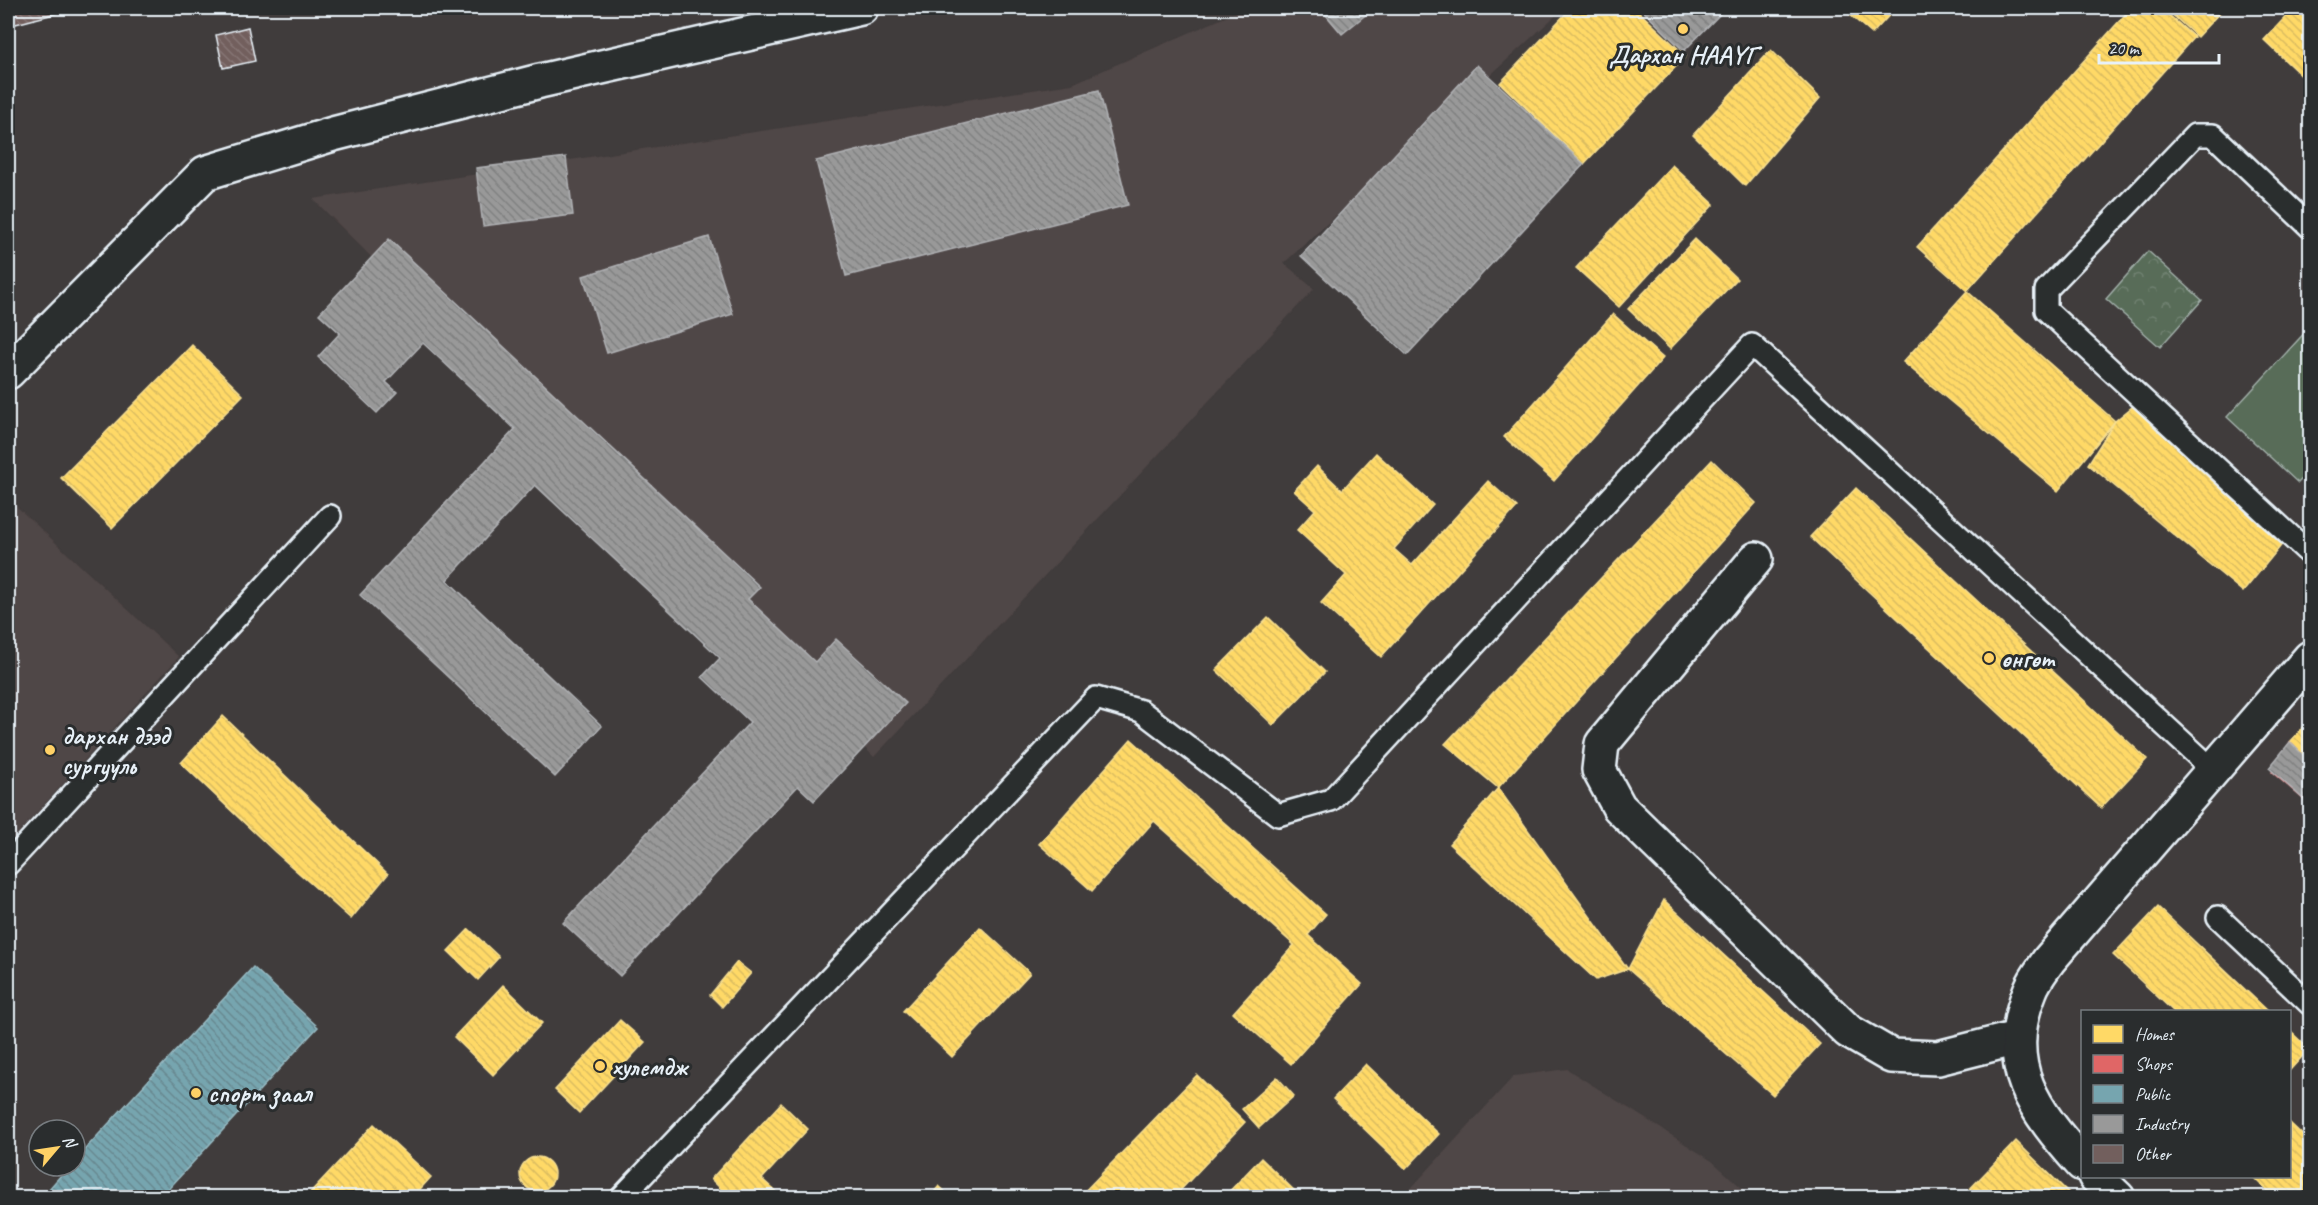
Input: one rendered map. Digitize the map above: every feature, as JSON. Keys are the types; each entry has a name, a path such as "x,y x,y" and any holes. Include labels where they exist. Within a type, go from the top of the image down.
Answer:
{"street":[{"path":"8,372 205,173 333,134 529,84 861,8"},
{"path":"1756,558 1602,744 1599,770 1619,807 1848,1031 1891,1056 1938,1059 2017,1038"},
{"path":"2081,1163 2046,1120 2029,1093 2020,1067 2017,1038 2022,1013 2031,989 2049,960 2310,658"},
{"path":"2097,1178 2118,1197"}],"lane":[{"path":"2310,227 2213,135 2194,135 2046,290 2046,309 2310,555"},
{"path":"621,1197 1096,698 1141,711 1278,815 1331,801 1752,345 2213,770"},
{"path":"8,864 330,516"},
{"path":"2218,917 2310,1004"}],"shaded area":[{"path":"1246,8 1564,8 1284,263 1314,289 874,757 313,199 1072,84"},
{"name":"дархан дээд сургууль","path":"16,506 179,657 8,844 8,514"},
{"path":"1567,1069 1712,1161 1752,1197 1403,1197 1514,1076"}],"green space":[{"path":"2148,251 2202,300 2160,347 2106,299"},
{"path":"2310,327 2310,470 2298,483 2227,417"}],"building: Homes":[{"path":"1571,8 1635,8 1686,56 1584,164 1500,83"},
{"path":"1842,8 1896,8 1872,34"},
{"path":"2131,8 2161,8 2194,37 1967,291 1917,247"},
{"path":"2165,8 2224,8 2197,37"},
{"path":"2294,8 2310,8 2310,84 2264,40"},
{"path":"1771,50 1820,98 1745,186 1693,135"},
{"path":"1672,165 1714,204 1619,307 1576,268"},
{"path":"1695,239 1737,279 1670,349 1628,309"},
{"path":"1967,291 2115,421 2058,491 1903,362"},
{"path":"1613,314 1663,358 1554,481 1504,437"},
{"path":"192,345 243,395 112,528 61,478"},
{"path":"2137,403 2293,531 2243,592 2088,464 2115,421"},
{"path":"1376,453 1433,505 1394,549 1412,565 1488,481 1517,507 1381,657 1321,603 1346,575 1297,530 1315,510 1294,491 1317,466 1342,490"},
{"path":"1712,460 1756,503 1498,788 1445,744"},
{"name":"өнгөт","path":"1856,488 2147,759 2101,808 1810,537"},
{"path":"1268,617 1325,672 1273,725 1216,670"},
{"path":"223,716 388,874 351,919 275,852 181,763"},
{"path":"2310,720 2310,763 2290,742"},
{"path":"1131,739 1326,914 1308,935 1362,984 1291,1064 1233,1013 1294,945 1154,821 1092,891 1039,844"},
{"path":"1498,788 1628,969 1596,980 1449,844"},
{"path":"1664,900 1820,1044 1773,1095 1628,969"},
{"path":"2158,907 2267,1010 2172,1010 2113,955"},
{"path":"980,927 1030,973 952,1057 903,1011"},
{"path":"469,929 499,957 478,980 448,951"},
{"path":"737,962 751,973 722,1007 710,995"},
{"path":"503,985 542,1023 493,1075 454,1037"},
{"name":"хулемдж","path":"620,1020 645,1042 579,1113 555,1090"},
{"path":"2291,1032 2309,1049 2291,1069"},
{"path":"1366,1064 1439,1134 1406,1169 1333,1099"},
{"path":"1197,1075 1245,1122 1173,1198 1082,1198 1080,1196"},
{"path":"1277,1077 1294,1096 1259,1128 1242,1109"},
{"path":"781,1103 808,1129 762,1179 783,1198 725,1198 727,1195 711,1179"},
{"path":"374,1124 431,1177 412,1198 305,1198"},
{"path":"2291,1124 2310,1142 2310,1198 2274,1198 2254,1178 2291,1178"},
{"path":"2016,1141 2074,1198 1961,1198"},
{"path":"537,1157 549,1162 554,1174 549,1186 537,1191 525,1186 520,1174 525,1162"},
{"path":"1261,1158 1302,1198 1223,1198"},
{"path":"939,1186 952,1198 929,1198"}],"building: Shops":[{"path":"2290,742 2310,763 2310,805 2272,772"}],"building: Public":[{"name":"спорт заал","path":"253,967 318,1027 160,1198 58,1198 49,1189 59,1178 87,1178 87,1147"}],"building: Industry":[{"path":"1320,8 1374,8 1342,34"},
{"name":"Дархан НААҮГ","path":"1640,8 1726,8 1684,51"},
{"path":"1477,65 1584,164 1407,355 1301,256"},
{"path":"1099,90 1128,205 846,276 816,161"},
{"path":"566,157 573,215 483,226 476,168"},
{"path":"709,237 733,314 607,353 583,276"},
{"path":"389,239 760,587 748,599 815,662 836,639 906,703 814,801 798,786 620,976 563,923 750,722 702,677 720,658 535,485 447,580 602,726 555,777 360,595 515,429 423,343 386,382 397,392 377,413 318,357 340,333 319,314"},
{"path":"2290,742 2310,762 2310,805 2269,768"}],"building: Other":[{"path":"8,8 77,8 8,26"},
{"path":"248,27 255,61 223,68 216,35"}],"place":[{"name":"Дархан НААҮГ","path":"1683,29"},
{"name":"өнгөт","path":"1989,658"},
{"name":"дархан дээд сургууль","path":"50,750"},
{"name":"хулемдж","path":"600,1066"},
{"name":"спорт заал","path":"196,1093"}]}
